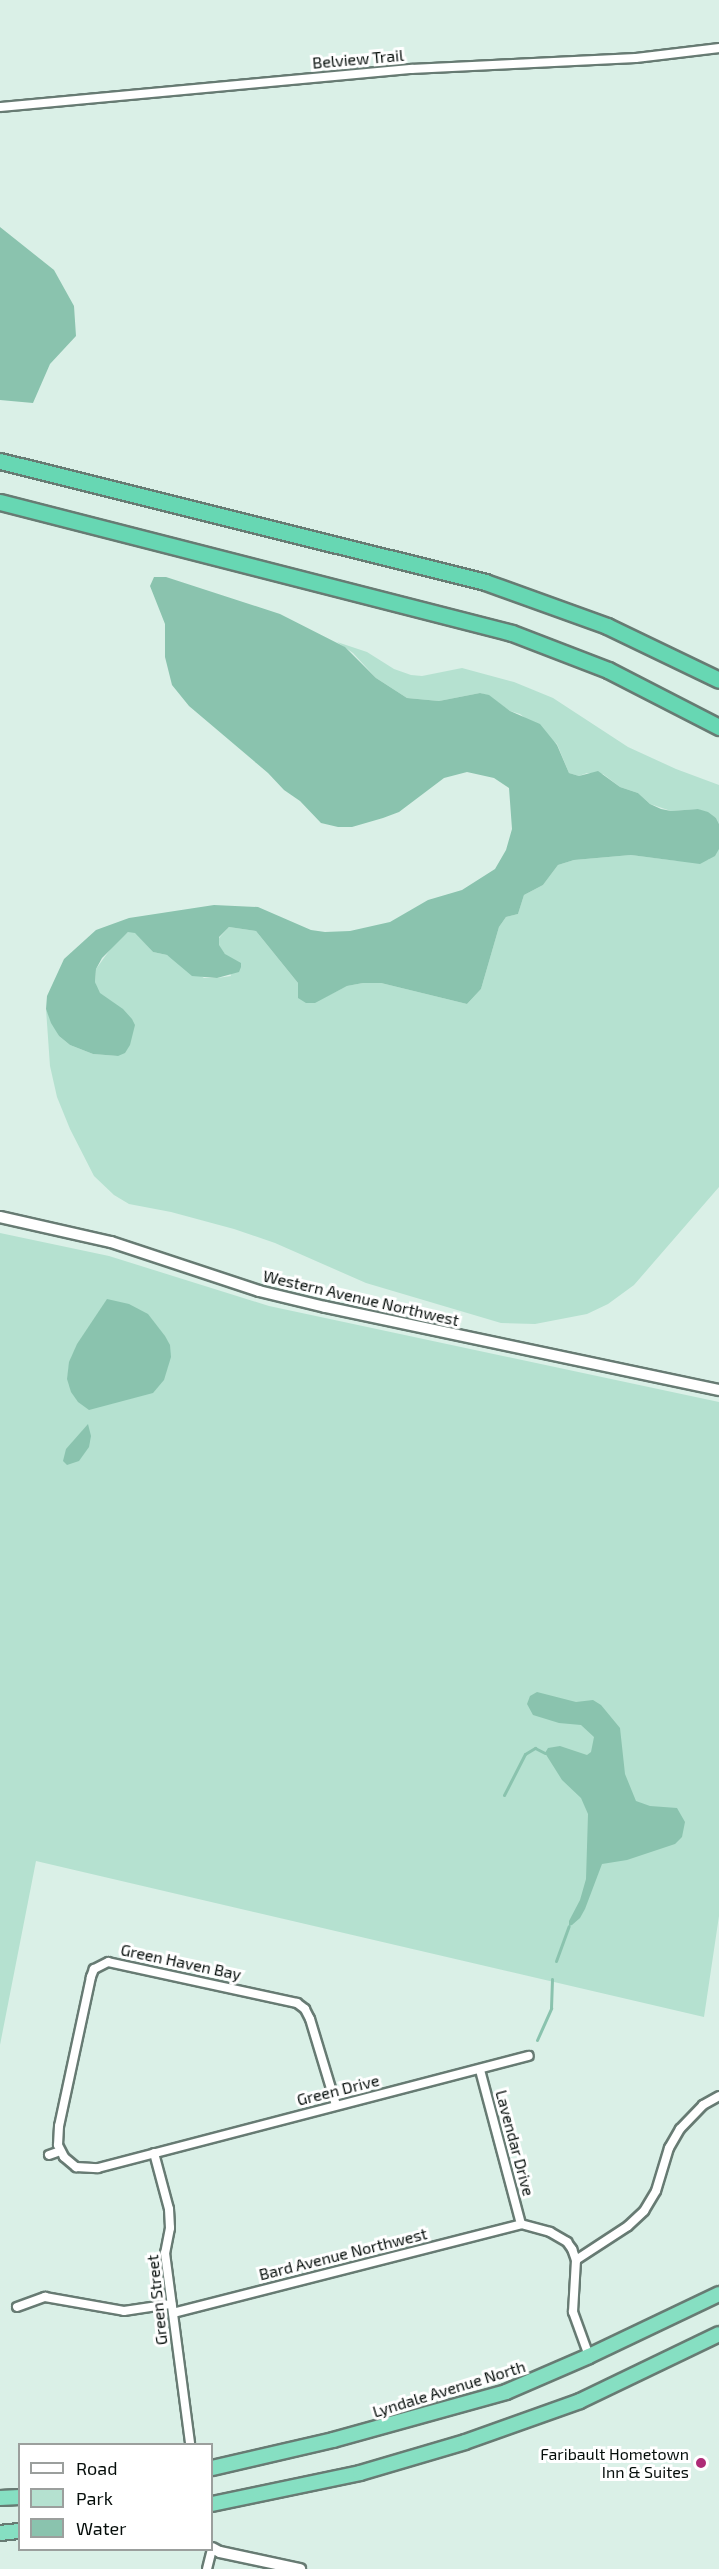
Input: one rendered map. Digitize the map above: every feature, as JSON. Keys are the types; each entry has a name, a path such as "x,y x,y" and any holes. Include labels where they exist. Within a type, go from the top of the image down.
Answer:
{"highway":[{"path":"0,461 506,589 607,626 719,680"},
{"path":"0,502 512,633 608,670 719,727"},
{"name":"Lyndale Avenue North","path":"213,2468 276,2455 431,2415 506,2392 589,2356 719,2294"},
{"path":"213,2504 360,2473 465,2442 580,2401 719,2334"},
{"path":"0,2499 18,2497"},
{"path":"0,2533 18,2531"}],"street":[{"name":"Belview Trail","path":"0,107 411,69 636,58 719,48"},
{"name":"Western Avenue Northwest","path":"0,1217 111,1242 259,1290 315,1305 719,1390"},
{"name":"Green Haven Bay","path":"60,2151 57,2137 91,1977 94,1969 108,1962 297,2003 305,2009 310,2019 336,2105"},
{"name":"Green Drive","path":"154,2153 529,2056"},
{"name":"Lavendar Drive","path":"480,2070 521,2224"},
{"path":"576,2260 628,2226 644,2211 656,2191 669,2148 680,2129 703,2105 719,2096"},
{"path":"49,2155 60,2151 68,2162 86,2169 154,2153"},
{"name":"Green Street","path":"154,2153 170,2219 165,2253 190,2443"},
{"path":"521,2224 560,2237 567,2242 576,2260 573,2312 589,2356"},
{"name":"Bard Avenue Northwest","path":"17,2307 45,2297 124,2311 172,2308 521,2224"},
{"path":"213,2548 300,2569"},
{"path":"207,2569 211,2551"}],"green space":[{"path":"337,642 367,652 394,669 411,675 422,676 462,668 514,682 553,698 628,747 676,769 719,785 719,824 716,818 698,809 671,811 650,804 638,793 620,787 603,774 587,773 579,776 569,773 557,744 520,714 510,711 487,695 480,693 439,701 407,698 376,678 353,653"},
{"path":"719,848 719,1187 634,1285 608,1304 587,1314 535,1324 501,1323 366,1283 275,1243 234,1229 171,1212 129,1204 114,1195 94,1176 57,1097 50,1066 46,1009 59,1036 70,1045 93,1054 118,1056 95,982 96,969 114,944 128,932 135,932 153,952 167,955 204,978 217,978 231,976 225,954 218,945 219,938 229,927 256,931 298,983 299,993 315,1002 347,986 381,983 467,1004 481,989 499,927 506,917 518,914 524,895 543,885 558,865 574,860 631,855 678,861 708,860"},
{"path":"0,1233 109,1256 269,1306 719,1402 719,1916 704,2017 36,1861 0,2045"}],"water":[{"path":"0,227 54,270 74,306 76,336 50,364 33,403 0,400"},
{"path":"154,577 166,577 280,614 345,647 376,678 407,698 439,701 480,693 489,695 510,711 540,724 557,745 569,773 579,776 598,771 620,787 638,793 650,804 661,809 671,811 698,809 708,812 716,818 719,824 719,849 715,856 700,864 631,855 574,860 558,865 543,885 524,895 518,914 506,917 499,927 481,989 467,1004 381,983 347,986 315,1003 306,1003 298,998 298,983 256,931 229,927 219,937 219,945 225,954 241,963 241,967 239,972 217,978 192,976 167,955 153,952 135,933 128,932 102,958 96,969 95,982 100,993 123,1009 132,1019 135,1025 130,1045 125,1053 118,1056 93,1054 70,1045 59,1036 51,1023 46,1009 47,996 64,959 96,930 129,918 214,905 258,907 311,930 325,932 350,931 390,922 428,900 462,890 495,869 506,850 512,829 509,788 494,778 467,772 444,778 399,812 383,818 352,827 321,823 300,801 284,790 268,773 189,706 172,685 165,657 165,624 150,586"},
{"path":"107,1299 129,1304 148,1314 170,1345 171,1357 164,1380 153,1393 89,1410 78,1402 71,1392 67,1379 69,1362 77,1344"},
{"path":"88,1424 91,1436 89,1447 79,1461 67,1465 63,1461 66,1449"},
{"path":"537,1692 576,1702 593,1700 601,1705 620,1728 625,1774 636,1801 650,1806 677,1808 685,1822 682,1837 675,1844 627,1860 602,1864 585,1909 580,1918 569,1926 586,1879 588,1814 581,1798 562,1780 545,1753 548,1748 560,1746 587,1755 591,1752 594,1737 581,1725 559,1723 533,1715 527,1704 530,1696"}],"waterway":[{"path":"504,1795 525,1754 535,1748 545,1753"},
{"path":"556,1961 569,1926"},
{"path":"537,2040 551,2008 552,1979"}],"place":[{"name":"Faribault Hometown Inn & Suites","path":"701,2463"}]}
